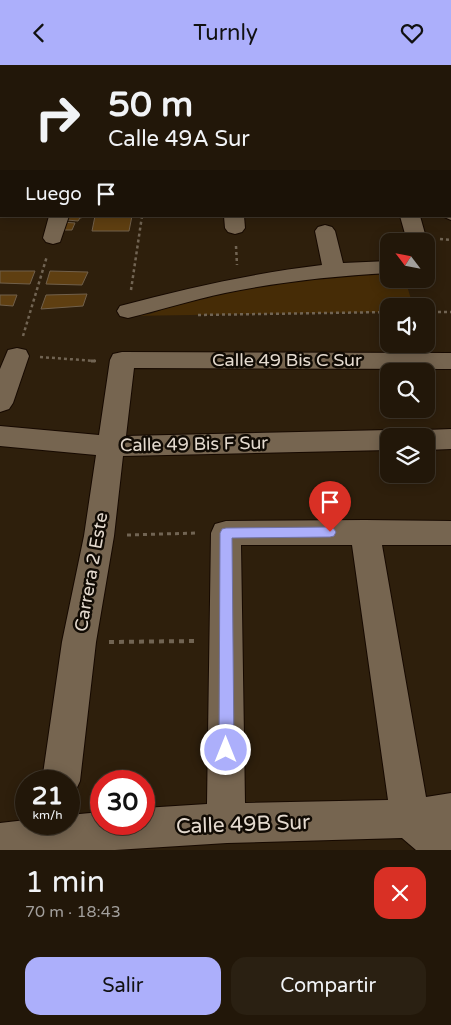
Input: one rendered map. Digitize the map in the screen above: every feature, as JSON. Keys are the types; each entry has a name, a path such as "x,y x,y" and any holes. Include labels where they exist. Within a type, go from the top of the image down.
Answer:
{"street":[{"path":"53,238 59,217"},
{"path":"410,217 415,233"},
{"path":"325,231 334,269"},
{"path":"128,311 238,283 334,269 380,267"},
{"path":"0,403 17,356"},
{"name":"Calle 49 Bis C Sur","path":"122,361 451,361"},
{"name":"Carrera 2 Este","path":"62,770 79,642 99,536 122,361"},
{"name":"Calle 49 Bis F Sur","path":"0,436 111,446 380,440"},
{"path":"435,439 451,439"},
{"path":"365,532 410,819 446,850"},
{"path":"226,823 226,533 451,533"},
{"name":"Calle 49B Sur","path":"80,833 128,839 226,823 410,819 451,813"},
{"name":"Calle 49B Sur","path":"0,843 34,835"}],"path":[{"path":"234,222 238,283"},
{"path":"53,238 17,356 122,361"},
{"path":"195,315 380,312"},
{"path":"435,312 451,312"},
{"path":"99,536 226,533"},
{"path":"79,642 226,641"}],"shaded area":[{"path":"380,273 380,288 408,288 411,298 380,298 380,312 127,316 150,314 184,302 232,290 299,278"}],"building":[{"path":"68,217 85,217 80,218 78,221 67,220"},
{"path":"95,217 132,217 129,231 92,231"},
{"path":"62,222 75,223 72,230 58,230"},
{"path":"0,271 35,271 30,284 0,283"},
{"path":"50,271 88,272 82,285 46,284"},
{"path":"87,294 83,306 41,309 46,295"},
{"path":"0,295 17,295 13,306 0,305"}],"route":[{"path":"226,750 226,533 330,532"}]}
